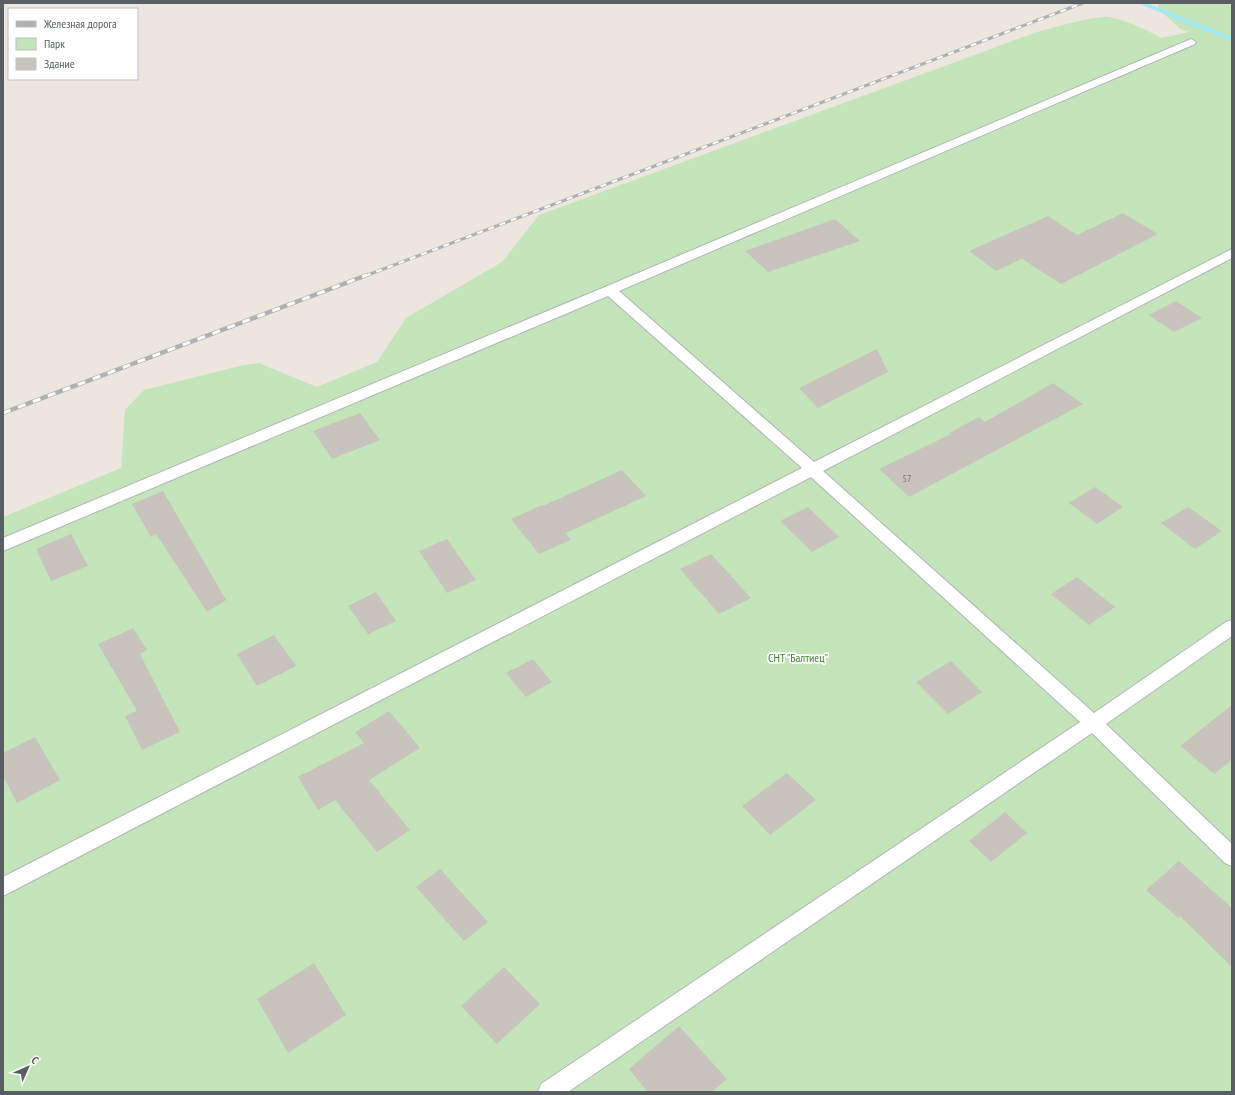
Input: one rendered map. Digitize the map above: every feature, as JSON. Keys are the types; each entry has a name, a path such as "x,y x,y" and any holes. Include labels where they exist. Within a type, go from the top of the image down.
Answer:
{"lane":[{"path":"3,545 610,290 1191,42"},
{"path":"3,887 1232,253"},
{"path":"610,290 812,469 1093,723 1232,857"},
{"path":"549,1092 1232,627"}],"green space":[{"name":"СНТ \"Балтиец\"","path":"1159,3 1226,3 1232,6 1232,1092 3,1092 3,517 121,468 125,410 144,390 239,366 259,363 317,387 377,362 406,318 502,262 539,215 1037,32 1081,20 1106,17 1127,22 1161,38 1189,32 1180,29 1158,8"}],"building":[{"path":"1123,213 1158,234 1061,284 1022,259 996,271 969,251 1048,216 1077,235"},
{"path":"835,219 860,241 768,272 745,251"},
{"path":"1176,301 1202,318 1174,332 1149,315"},
{"path":"877,349 888,372 818,408 799,388"},
{"path":"1053,383 1083,404 909,497 879,469 951,434 949,433 979,417 985,422"},
{"path":"360,413 380,440 332,459 313,431"},
{"path":"622,470 646,496 566,533 571,540 539,554 511,519 542,505 543,506"},
{"path":"1095,487 1123,507 1097,524 1069,503"},
{"path":"163,491 226,600 207,612 156,534 151,537 132,504"},
{"path":"808,507 839,537 812,552 780,521"},
{"path":"1188,507 1222,531 1195,549 1161,523"},
{"path":"71,534 88,566 51,581 36,549"},
{"path":"447,539 476,580 447,593 419,551"},
{"path":"711,554 751,598 719,614 680,569"},
{"path":"1077,577 1115,607 1089,625 1051,594"},
{"path":"376,592 396,621 368,634 348,606"},
{"path":"133,628 147,650 140,654 180,732 142,750 125,716 137,711 98,644"},
{"path":"274,635 296,666 257,686 237,654"},
{"path":"533,659 552,682 526,697 506,673"},
{"path":"951,661 982,692 948,714 916,682"},
{"path":"1232,705 1232,760 1214,774 1180,746"},
{"path":"389,711 420,748 369,780 410,830 377,852 335,800 318,810 298,777 364,743 355,732"},
{"path":"35,737 60,780 17,803 3,776 3,753"},
{"path":"787,773 816,800 770,835 742,806"},
{"path":"1005,812 1027,833 991,862 969,841"},
{"path":"1179,861 1232,908 1232,967 1180,916 1178,918 1146,890"},
{"path":"440,869 488,922 464,941 416,887"},
{"path":"314,963 346,1015 288,1053 257,999"},
{"path":"504,967 540,1004 497,1044 461,1006"},
{"path":"679,1026 727,1079 712,1092 648,1092 629,1069"}],"waterway":[{"path":"1140,3 1232,39"}],"railway":[{"path":"365,276 1083,3"},
{"path":"3,413 367,275"}]}
